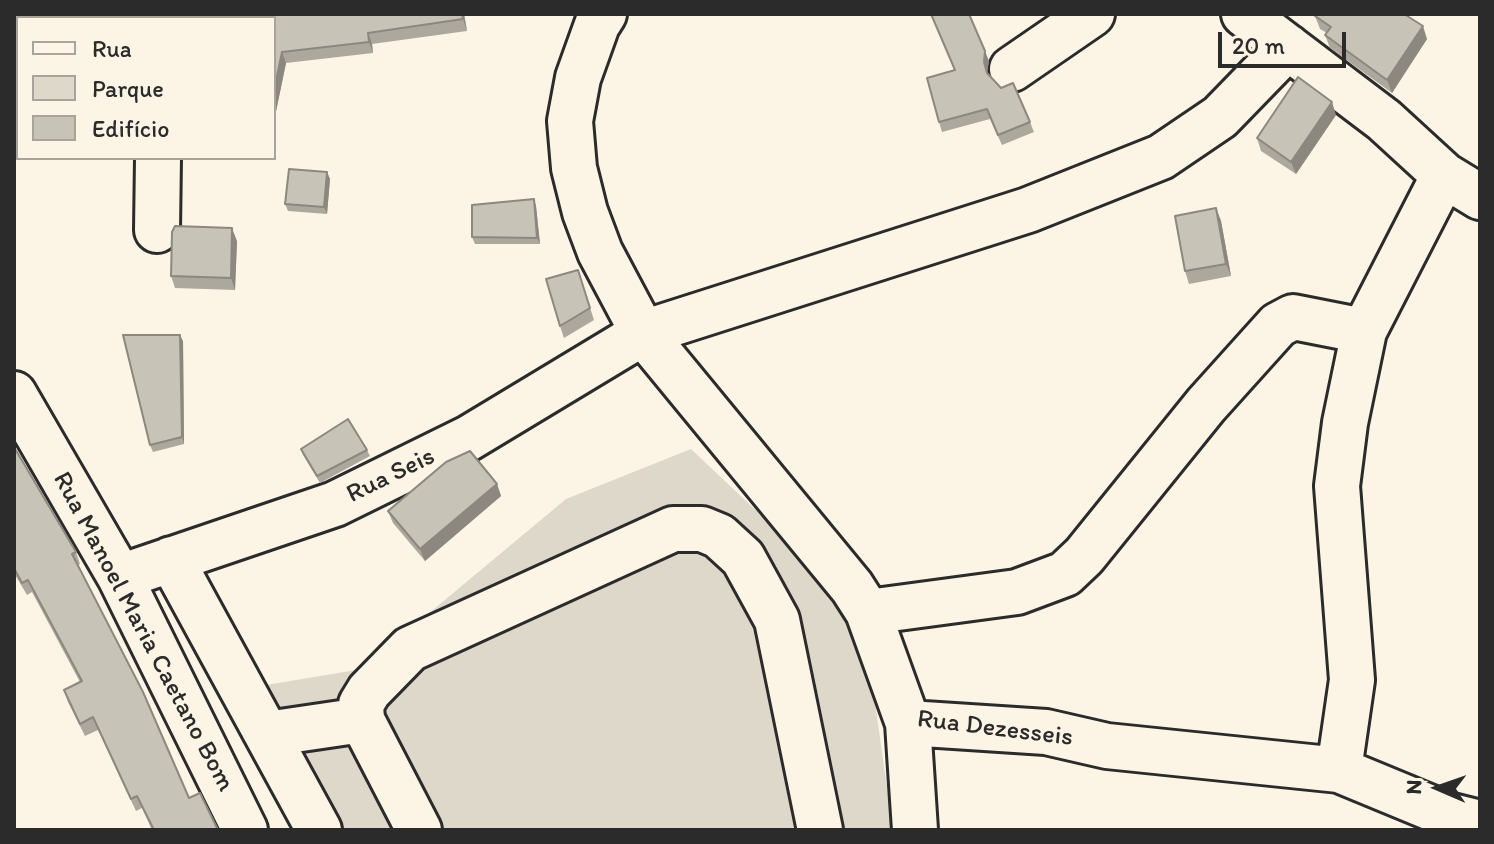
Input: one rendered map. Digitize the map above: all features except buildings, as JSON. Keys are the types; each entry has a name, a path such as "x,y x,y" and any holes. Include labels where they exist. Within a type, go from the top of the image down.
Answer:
{"street":[{"name":"Rua Dezesseis","path":"604,14 578,78 570,121 574,168 585,212 600,252 643,333 852,587 868,612 908,723 1046,732 1107,746 1339,770 1458,822"},
{"path":"1012,69 1092,14"},
{"path":"1244,14 1384,120 1462,186 1364,331 1345,423 1337,486 1352,680 1339,770"},
{"name":"Rua Seis","path":"120,577 335,504 469,438 643,333 1028,210 1161,157 1220,117 1288,47"},
{"path":"157,230 158,160"},
{"path":"868,612 1017,592 1065,574 1084,556 1206,405 1278,325 1293,317 1364,331"},
{"name":"Rua Manoel Maria Caetano Bom","path":"14,394 120,577 245,830"},
{"path":"419,830 362,720 361,704 369,691 410,649 673,529 702,529 719,536 743,558 777,620 820,830"},
{"path":"171,559 319,830"},
{"path":"267,734 362,720"},
{"path":"908,723 915,830"}],"green space":[{"path":"691,449 854,603 869,660 893,830 323,830 248,688 362,669 566,499"}]}
